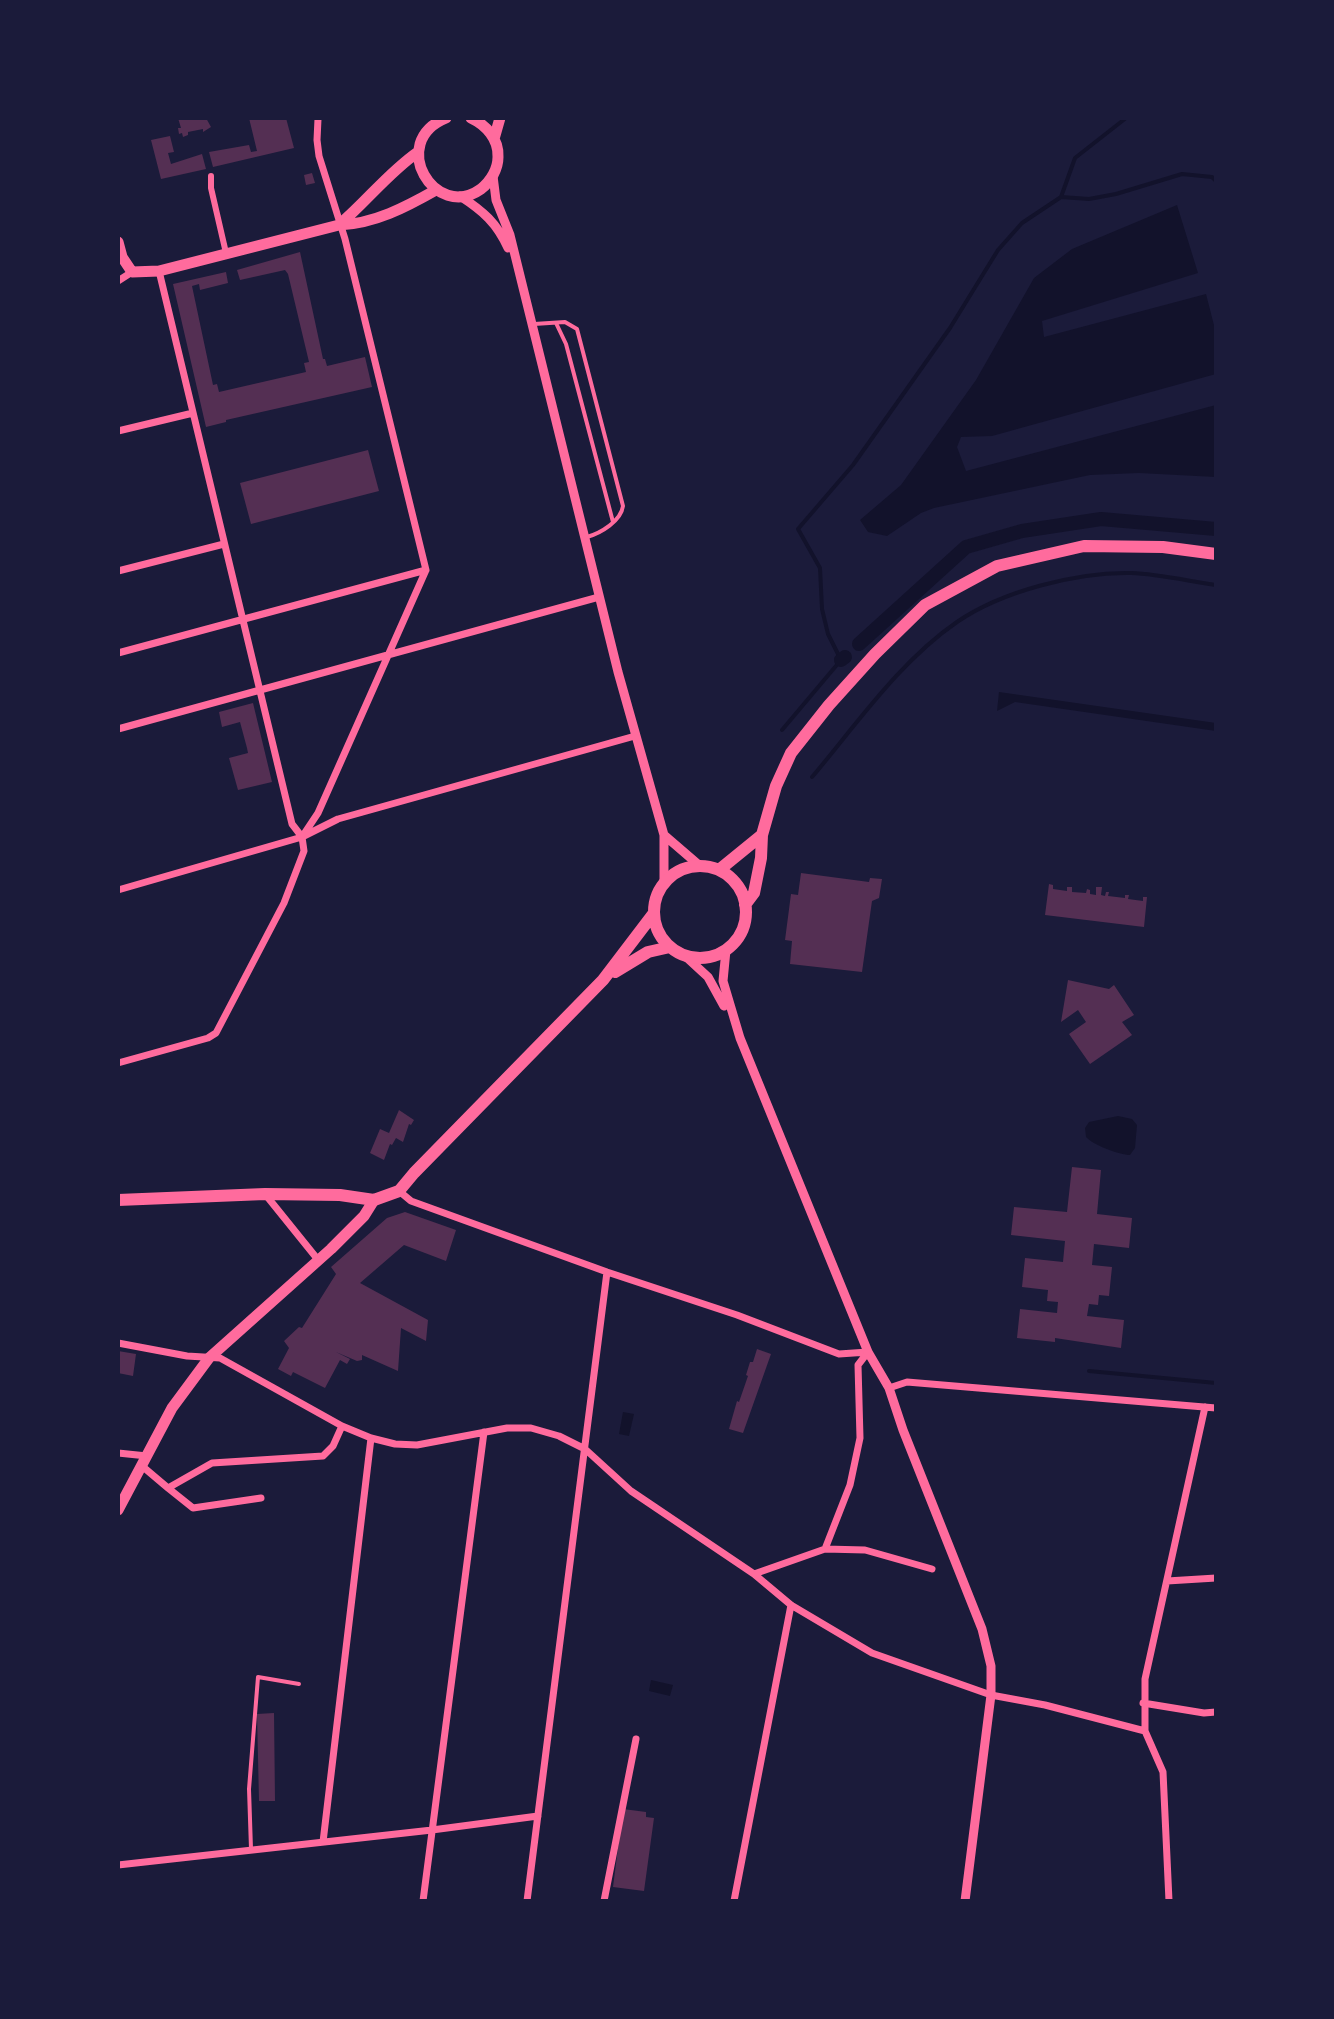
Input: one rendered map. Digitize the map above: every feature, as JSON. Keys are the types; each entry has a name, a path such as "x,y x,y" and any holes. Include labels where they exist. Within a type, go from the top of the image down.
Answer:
{"main road":[{"path":"446,118 425,133 418,152 424,177 436,190 460,196 476,192 493,176 498,157 494,139 487,129 471,118"},
{"path":"494,139 500,118"},
{"path":"339,225 393,170 418,152"},
{"path":"118,242 122,257 132,272 159,271 378,218 436,190"},
{"path":"745,905 754,893 762,835 776,786 791,753 838,695 925,605 997,566 1084,546 1163,547 1216,554"},
{"path":"719,870 762,835"},
{"path":"118,1200 265,1194 340,1195 374,1200 399,1191 603,980 654,913 658,892 674,874 700,866 719,870 740,891 745,905 738,937 726,950 700,958 670,947 662,937 654,913"},
{"path":"603,980 634,958 670,947"},
{"path":"118,1510 172,1408 209,1358 319,1261 364,1216 374,1200"}],"street":[{"path":"302,837 318,813 426,570 345,239 319,156 318,119"},
{"path":"211,176 226,253"},
{"path":"493,176 496,200 508,228 635,736 664,835 664,883"},
{"path":"460,196 482,210 497,225 515,263"},
{"path":"118,1063 208,1038 216,1033 284,903 304,851 302,837 292,824 159,271"},
{"path":"118,281 132,272"},
{"path":"118,431 193,413"},
{"path":"118,571 224,544"},
{"path":"118,653 426,570"},
{"path":"118,729 599,597"},
{"path":"118,890 302,837 338,819 635,736"},
{"path":"664,835 700,866"},
{"path":"726,950 722,972 726,997 740,1038 868,1352 889,1388 982,1629 991,1666 991,1695 965,1901"},
{"path":"683,954 708,977 740,1038"},
{"path":"399,1191 411,1201 839,1354 868,1352"},
{"path":"265,1194 319,1261"},
{"path":"527,1901 607,1272"},
{"path":"118,1343 220,1358 342,1426 395,1444 417,1445 484,1432 531,1428 559,1436 585,1449 631,1491 754,1574 791,1605 872,1653 991,1695 1045,1705 1145,1731"},
{"path":"825,1549 850,1485 860,1438 858,1365 868,1352"},
{"path":"889,1388 907,1382 1216,1408"},
{"path":"1169,1901 1163,1772 1145,1731 1143,1703 1145,1679 1205,1407"},
{"path":"168,1488 212,1463 323,1456 333,1446 342,1426"},
{"path":"423,1901 484,1432"},
{"path":"323,1842 371,1438"},
{"path":"118,1453 144,1461 168,1488 193,1508 261,1498"},
{"path":"754,1574 825,1549 865,1550 932,1569"},
{"path":"1167,1581 1216,1578"},
{"path":"734,1901 791,1605"},
{"path":"1143,1703 1204,1713 1216,1712"},
{"path":"604,1901 636,1739"},
{"path":"118,1865 538,1816"}],"lane":[{"path":"556,323 566,344 613,522"},
{"path":"530,324 570,323 580,334 623,506 613,522 594,535 584,537"},
{"path":"251,1849 249,1789 258,1677 299,1684"}],"shaded area":[{"path":"1177,205 1198,273 1042,321 1044,337 1206,294 1216,333 1216,374 992,436 961,437 957,447 966,471 1216,405 1216,477 1139,473 1090,475 934,508 887,536 868,532 860,520 901,485 976,380 1034,278 1072,249"},
{"path":"999,692 1216,723 1216,731 1015,702 997,711"},
{"path":"1118,1116 1132,1119 1137,1125 1135,1148 1130,1155 1107,1149 1086,1137 1085,1128 1089,1122"},
{"path":"623,1412 634,1414 629,1436 619,1434"},
{"path":"651,1680 673,1685 670,1696 649,1691"}],"building":[{"path":"178,118 206,118 211,127 203,132 203,129 188,132 183,137 182,133 179,134"},
{"path":"249,118 286,118 294,148 213,167 209,152 249,145 251,152 257,151"},
{"path":"170,136 174,152 168,153 171,164 202,154 206,169 161,179 151,140"},
{"path":"312,173 315,183 306,185 304,175"},
{"path":"300,252 323,359 327,366 365,357 372,387 206,427 173,284 226,272 228,283 200,290 199,284 192,286 213,385 217,384 219,392 306,372 304,363 309,362 288,274 285,270 240,280 237,270"},
{"path":"368,450 379,491 251,524 240,483"},
{"path":"253,703 272,782 238,790 229,758 248,753 247,748 240,722 222,727 219,712"},
{"path":"801,873 869,882 870,878 882,879 879,898 872,901 862,972 790,964 792,941 785,940 791,894 798,895"},
{"path":"1049,884 1053,885 1053,889 1067,891 1067,887 1072,887 1072,892 1086,893 1087,889 1090,894 1096,895 1096,887 1102,887 1101,895 1105,896 1109,892 1108,896 1125,898 1129,895 1128,899 1143,901 1143,897 1147,897 1144,927 1045,915"},
{"path":"1068,980 1109,989 1114,985 1134,1015 1122,1022 1132,1035 1090,1064 1069,1034 1086,1022 1078,1010 1061,1022"},
{"path":"399,1110 414,1120 409,1124 403,1142 396,1138 390,1144 384,1160 370,1153 380,1129 389,1133"},
{"path":"1072,1167 1101,1170 1097,1214 1132,1218 1129,1248 1094,1244 1092,1265 1112,1267 1109,1296 1099,1295 1098,1305 1089,1304 1087,1316 1124,1320 1121,1348 1055,1338 1055,1342 1017,1338 1020,1309 1057,1313 1058,1302 1047,1301 1048,1290 1022,1287 1025,1258 1063,1262 1065,1241 1011,1235 1014,1207 1067,1212"},
{"path":"405,1212 456,1230 446,1261 404,1245 360,1283 428,1320 426,1341 401,1328 398,1371 362,1355 362,1360 357,1361 336,1352 350,1359 347,1364 340,1360 325,1388 293,1372 291,1376 278,1369 289,1348 284,1341 299,1327 302,1328 336,1274 331,1267 387,1218"},
{"path":"757,1349 771,1354 743,1433 729,1429"},
{"path":"118,1351 136,1354 133,1376 118,1373"},
{"path":"274,1713 275,1801 259,1801 257,1714"},
{"path":"623,1809 646,1812 646,1817 654,1818 644,1891 613,1887"}],"waterway":[{"path":"782,730 841,660 828,634 822,609 820,568 798,529 853,465 950,328 998,250 1022,223 1061,197 1075,158 1126,118"},
{"path":"1061,197 1089,199 1116,194 1182,174 1212,177 1216,181"},
{"path":"859,644 966,547 1022,531 1101,519 1216,529"},
{"path":"812,777 916,655 957,622 996,601 1064,580 1110,574 1152,575 1216,585"},
{"path":"841,660 845,657"},
{"path":"1089,1371 1216,1383"}]}
